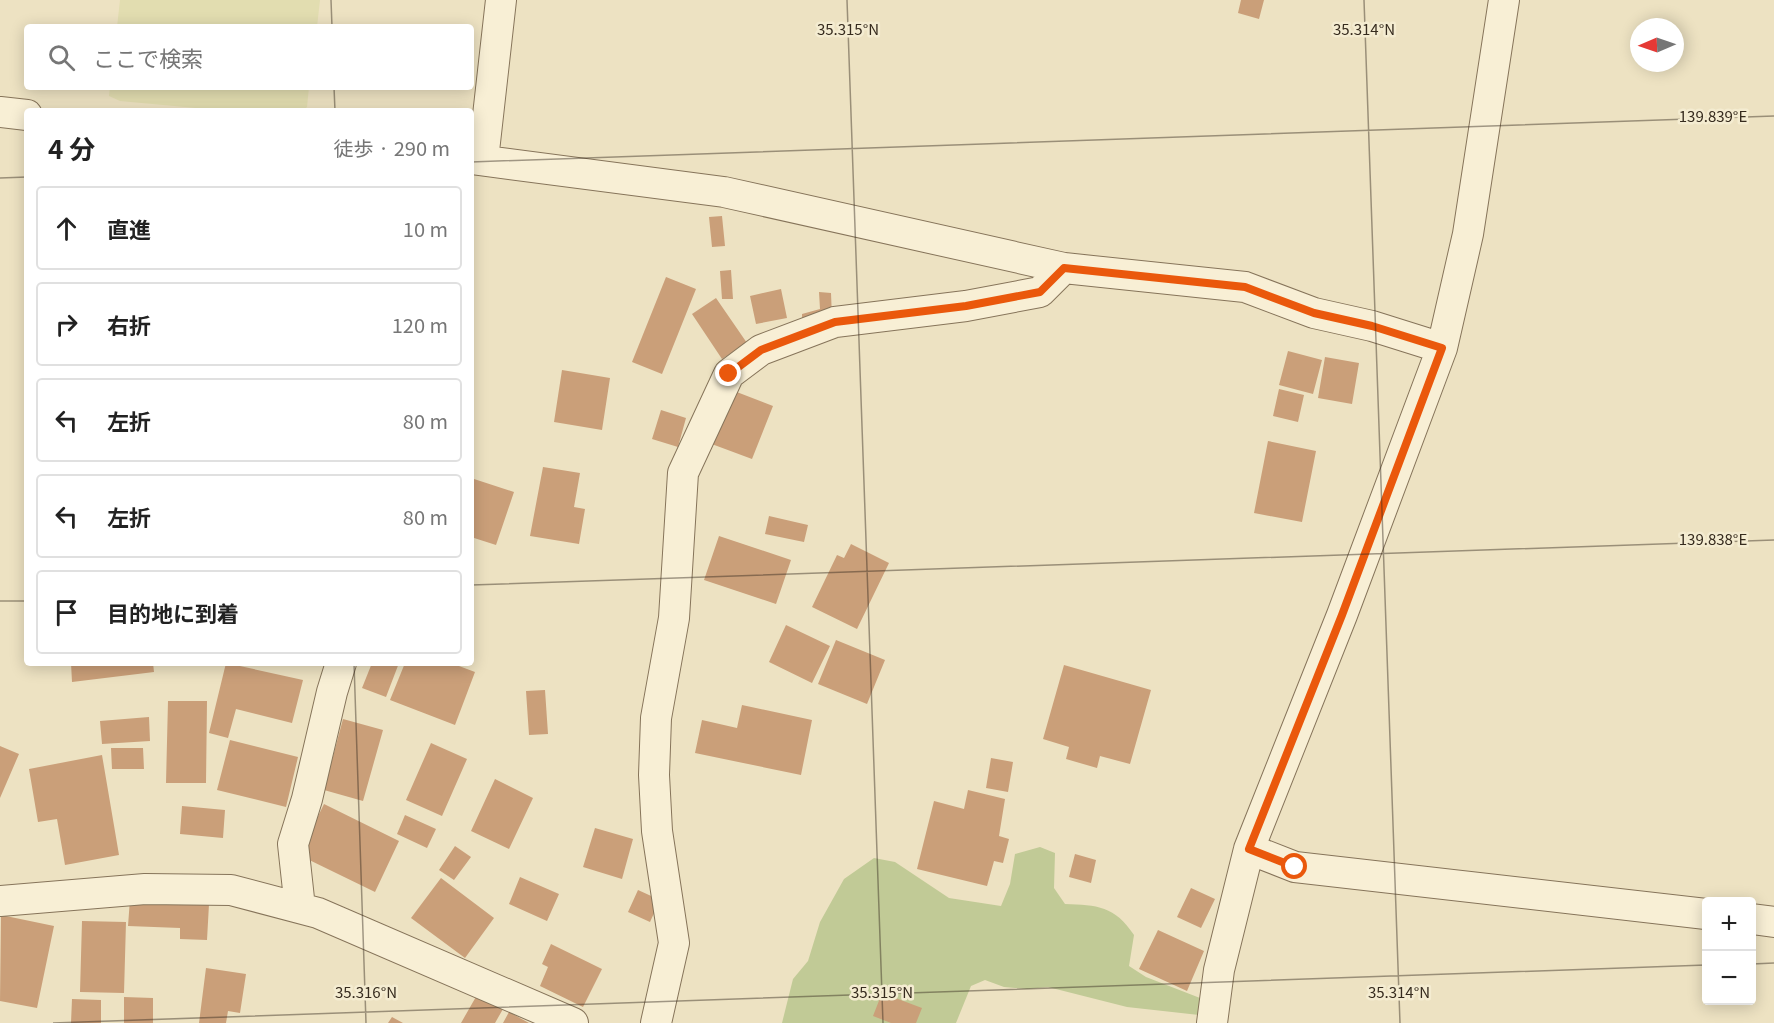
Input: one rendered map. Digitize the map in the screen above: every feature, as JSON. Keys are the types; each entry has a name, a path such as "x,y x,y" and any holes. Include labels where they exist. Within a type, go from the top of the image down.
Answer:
{"street":[{"path":"501,0 477,160 724,192 1064,268 1245,287 1314,313 1372,326 1442,348"},
{"path":"1212,1023 1220,970 1249,849 1322,667 1442,348 1468,234 1504,0"},
{"path":"0,112 24,115"},
{"path":"656,1023 674,943 657,831 654,775 656,718 674,618 684,473 729,374 761,350 835,322 966,306 1040,292 1064,268"},
{"path":"300,908 292,844 340,666"},
{"path":"1249,849 1295,867 1702,913"},
{"path":"0,901 145,889 231,890 329,917 573,1023"},
{"path":"1756,920 1774,922"}],"shaded area":[{"path":"120,0 320,0 317,24 117,24"},
{"path":"110,90 309,90 306,108 196,108 120,101 109,96"}],"green space":[{"path":"1040,847 1055,853 1054,888 1065,904 1087,905 1104,909 1120,918 1134,935 1129,966 1146,977 1200,998 1199,1015 1127,1007 1048,987 1027,989 1004,987 985,980 971,986 956,1023 782,1023 793,979 808,961 820,922 844,879 874,858 895,862 949,898 1001,906 1010,884 1015,854"}],"building":[{"path":"1241,0 1264,0 1259,19 1238,13"},
{"path":"722,216 725,246 712,247 709,217"},
{"path":"731,270 733,299 722,299 720,271"},
{"path":"666,277 696,289 662,374 632,362"},
{"path":"781,289 787,318 756,324 750,296"},
{"path":"819,292 831,293 832,318 802,327 802,314 820,309"},
{"path":"716,298 747,343 722,359 692,314"},
{"path":"1288,351 1322,360 1313,394 1279,385"},
{"path":"1325,357 1359,363 1352,404 1318,398"},
{"path":"562,370 610,378 602,430 554,422"},
{"path":"729,389 773,406 752,459 709,443"},
{"path":"1279,389 1304,395 1298,422 1273,416"},
{"path":"661,410 686,418 678,447 652,439"},
{"path":"1268,441 1316,451 1302,522 1254,513"},
{"path":"543,467 580,473 574,507 585,509 579,544 530,536"},
{"path":"474,479 514,492 496,545 474,538"},
{"path":"769,516 808,525 804,542 765,534"},
{"path":"719,536 791,560 776,604 704,580"},
{"path":"851,544 889,563 857,629 812,607 837,555 844,558"},
{"path":"786,625 830,646 812,683 769,662"},
{"path":"836,640 885,660 867,704 818,684"},
{"path":"1064,665 1151,690 1130,764 1100,756 1097,768 1066,759 1069,747 1043,739"},
{"path":"71,666 153,666 154,672 72,682"},
{"path":"225,666 240,666 303,680 292,723 236,709 228,738 209,733"},
{"path":"371,666 398,666 386,697 362,688"},
{"path":"404,666 459,666 475,672 455,725 390,700"},
{"path":"545,690 548,734 529,735 526,691"},
{"path":"168,701 207,701 206,783 166,783"},
{"path":"742,705 812,720 801,775 695,753 702,720 737,728"},
{"path":"149,717 150,741 102,744 100,721"},
{"path":"343,719 383,730 363,801 324,790"},
{"path":"230,740 298,757 286,807 217,790"},
{"path":"431,743 467,759 442,816 406,800"},
{"path":"0,746 19,754 0,798"},
{"path":"111,748 143,748 144,769 112,769"},
{"path":"102,755 119,855 65,865 57,819 38,822 29,769"},
{"path":"991,758 1013,762 1008,792 986,788"},
{"path":"495,779 533,798 509,849 471,831"},
{"path":"968,790 1005,799 999,836 1009,839 1003,863 994,861 987,886 917,869 934,801 964,809"},
{"path":"324,804 399,841 375,892 299,855"},
{"path":"182,806 225,810 223,838 180,834"},
{"path":"405,815 436,829 427,848 397,834"},
{"path":"595,828 633,839 622,879 583,867"},
{"path":"455,846 471,857 454,880 439,870"},
{"path":"1075,854 1096,860 1091,883 1069,877"},
{"path":"520,877 559,894 547,921 509,904"},
{"path":"441,878 494,918 465,958 411,918"},
{"path":"1191,888 1215,899 1201,928 1177,917"},
{"path":"638,890 660,900 650,922 628,912"},
{"path":"130,899 209,904 207,940 180,939 180,928 128,926"},
{"path":"1,915 54,926 37,1008 0,1001"},
{"path":"82,921 126,922 124,993 80,992"},
{"path":"1158,930 1204,951 1187,991 1139,969"},
{"path":"551,944 602,969 583,1007 540,986 548,967 542,964"},
{"path":"206,968 246,974 240,1013 228,1011 226,1023 199,1023"},
{"path":"882,993 922,1008 916,1023 891,1023 873,1016"},
{"path":"477,995 503,1009 495,1023 461,1023"},
{"path":"124,997 153,998 153,1023 124,1023"},
{"path":"72,999 101,1000 101,1023 71,1023"},
{"path":"509,1012 529,1023 503,1023"},
{"path":"392,1017 403,1023 388,1023"}],"route":[{"path":"729,374 761,350 835,322 966,306 1040,292 1064,268 1245,287 1314,313 1372,326 1442,348 1302,719 1249,849 1295,867"}]}
